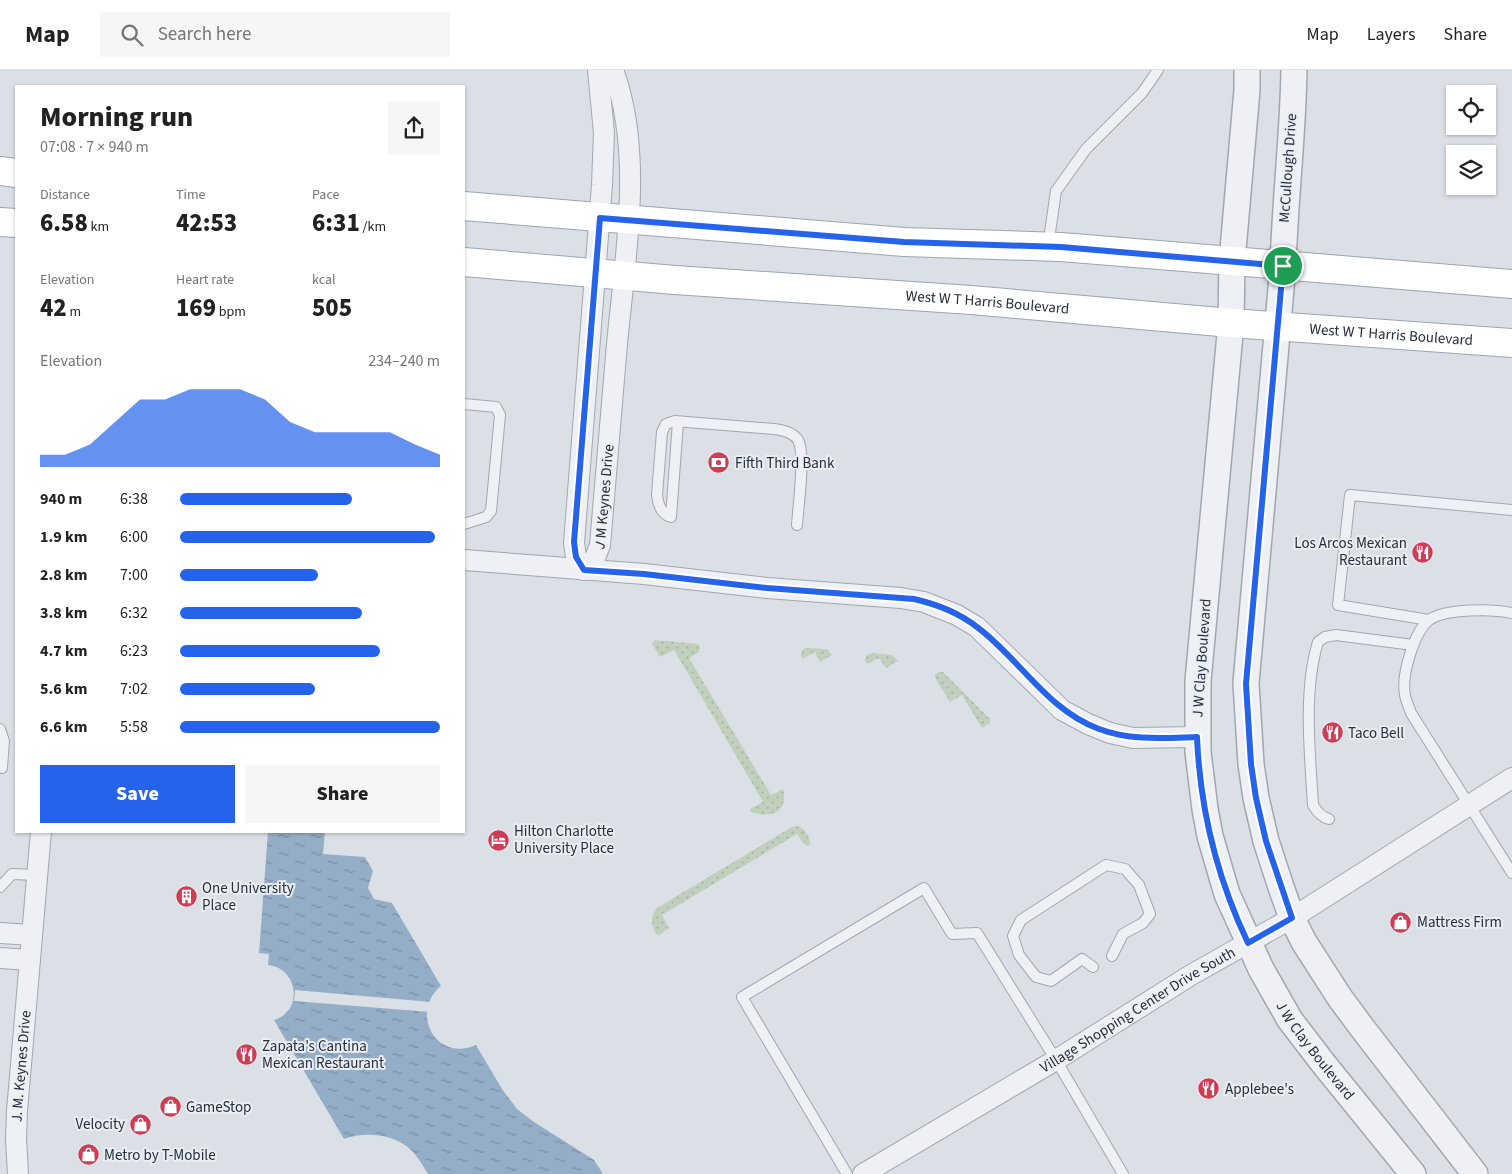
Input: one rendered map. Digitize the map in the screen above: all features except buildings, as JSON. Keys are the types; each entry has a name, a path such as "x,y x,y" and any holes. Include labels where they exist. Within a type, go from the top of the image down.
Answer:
{"main road":[{"path":"0,171 15,173"},
{"path":"465,206 628,221 904,242 1048,246 1512,284"},
{"path":"0,222 15,223"},
{"name":"West W T Harris Boulevard","path":"465,262 624,274 675,280 971,300 1231,323 1512,343"}],"street":[{"name":"J M Keynes Drive","path":"598,70 604,133 600,218 594,272 589,361 574,542 576,557 584,570 595,558 600,545 628,221 630,154 623,107 613,70"},
{"path":"1232,261 1247,90 1247,70"},
{"name":"McCullough Drive","path":"1278,326 1294,70"},
{"name":"J W Clay Boulevard","path":"1232,261 1231,323 1198,681 1197,737 1200,774 1210,836 1227,894 1248,943 1261,970 1290,1020 1322,1063 1413,1174"},
{"path":"1278,326 1246,684 1251,764 1256,798 1266,841 1292,918 1304,942 1340,998 1475,1174"},
{"path":"465,560 644,574 767,588 901,598 924,602 957,615 977,627 1058,706 1075,718 1110,733 1134,738 1197,737"},
{"name":"Village Shopping Center Drive South","path":"863,1174 1056,1060 1191,975 1292,918 1512,778"},
{"name":"J. M. Keynes Drive","path":"18,1174 17,1111 41,833"},
{"path":"0,933 32,935"},
{"path":"0,958 30,960"}],"lane":[{"path":"1048,246 1056,191 1086,149 1142,93 1158,70"},
{"path":"465,404 496,407 500,414 491,511 486,517 465,524"},
{"path":"678,422 671,516 662,512 657,500 662,432 668,422 678,422 780,430 789,432 801,446 802,456 797,525"},
{"path":"1512,510 1350,495 1338,605 1429,620 1466,609 1512,613"},
{"path":"1429,620 1413,645 1405,674 1404,694 1411,713 1512,873"},
{"path":"1329,819 1324,818 1317,812 1313,805 1312,795 1308,728 1312,672 1318,642 1325,637 1336,635 1413,645"},
{"path":"0,728 4,741 2,768"},
{"path":"1093,967 1082,959 1051,981 1036,976 1019,955 1013,936 1020,920 1106,865 1125,869 1138,885 1150,914 1143,923 1123,934 1112,956"},
{"path":"0,873 38,875"},
{"path":"0,887 12,874"},
{"path":"847,1174 742,997 924,888 952,934 977,933 1056,1060 1122,1173"}],"green space":[{"path":"655,640 698,644 700,647 699,652 689,658 771,795 783,789 783,803 777,812 765,815 751,812 750,809 763,802 674,650 660,657 652,644"},
{"path":"803,649 827,649 832,655 820,662 815,652 802,659"},
{"path":"872,653 892,655 898,661 886,668 879,658 867,664 865,660 867,655"},
{"path":"938,672 943,672 990,719 990,723 982,728 962,695 950,702 935,678"},
{"path":"798,826 807,833 810,844 807,846 804,844 797,834 662,915 669,928 659,935 656,934 652,921 653,914 657,908 792,827"}],"water":[{"path":"268,833 325,833 323,854 365,857 373,871 368,888 374,899 392,903 441,986 432,997 427,1009 427,1021 432,1032 439,1041 449,1047 462,1049 476,1045 502,1089 517,1109 594,1160 603,1174 428,1174 414,1153 398,1141 371,1135 344,1139 274,1020 284,1015 290,1008 294,990 291,981 278,968 268,965 269,954 259,953"}],"pier":[{"path":"295,990 431,1002 429,1012 294,1001"}],"place":[{"name":"Fifth Third Bank","path":"719,463"},
{"name":"Los Arcos Mexican Restaurant","path":"1423,552"},
{"name":"Taco Bell","path":"1332,733"},
{"name":"Hilton Charlotte University Place","path":"498,840"},
{"name":"One University Place","path":"186,897"},
{"name":"Mattress Firm","path":"1401,922"},
{"name":"Zapata's Cantina Mexican Restaurant","path":"246,1055"},
{"name":"Applebee's","path":"1209,1089"},
{"name":"GameStop","path":"170,1107"},
{"name":"Velocity","path":"141,1124"},
{"name":"Metro by T-Mobile","path":"88,1155"}],"route":[{"path":"600,218 904,242 1048,246 1283,266 1246,684 1251,764 1256,798 1266,841 1292,918 1248,943 1227,894 1210,836 1200,774 1197,737 1134,738 1098,729 1075,718 1062,710 977,627 943,608 914,599 767,588 644,574 584,570 576,557 574,542 589,361 594,272 600,218"}]}
